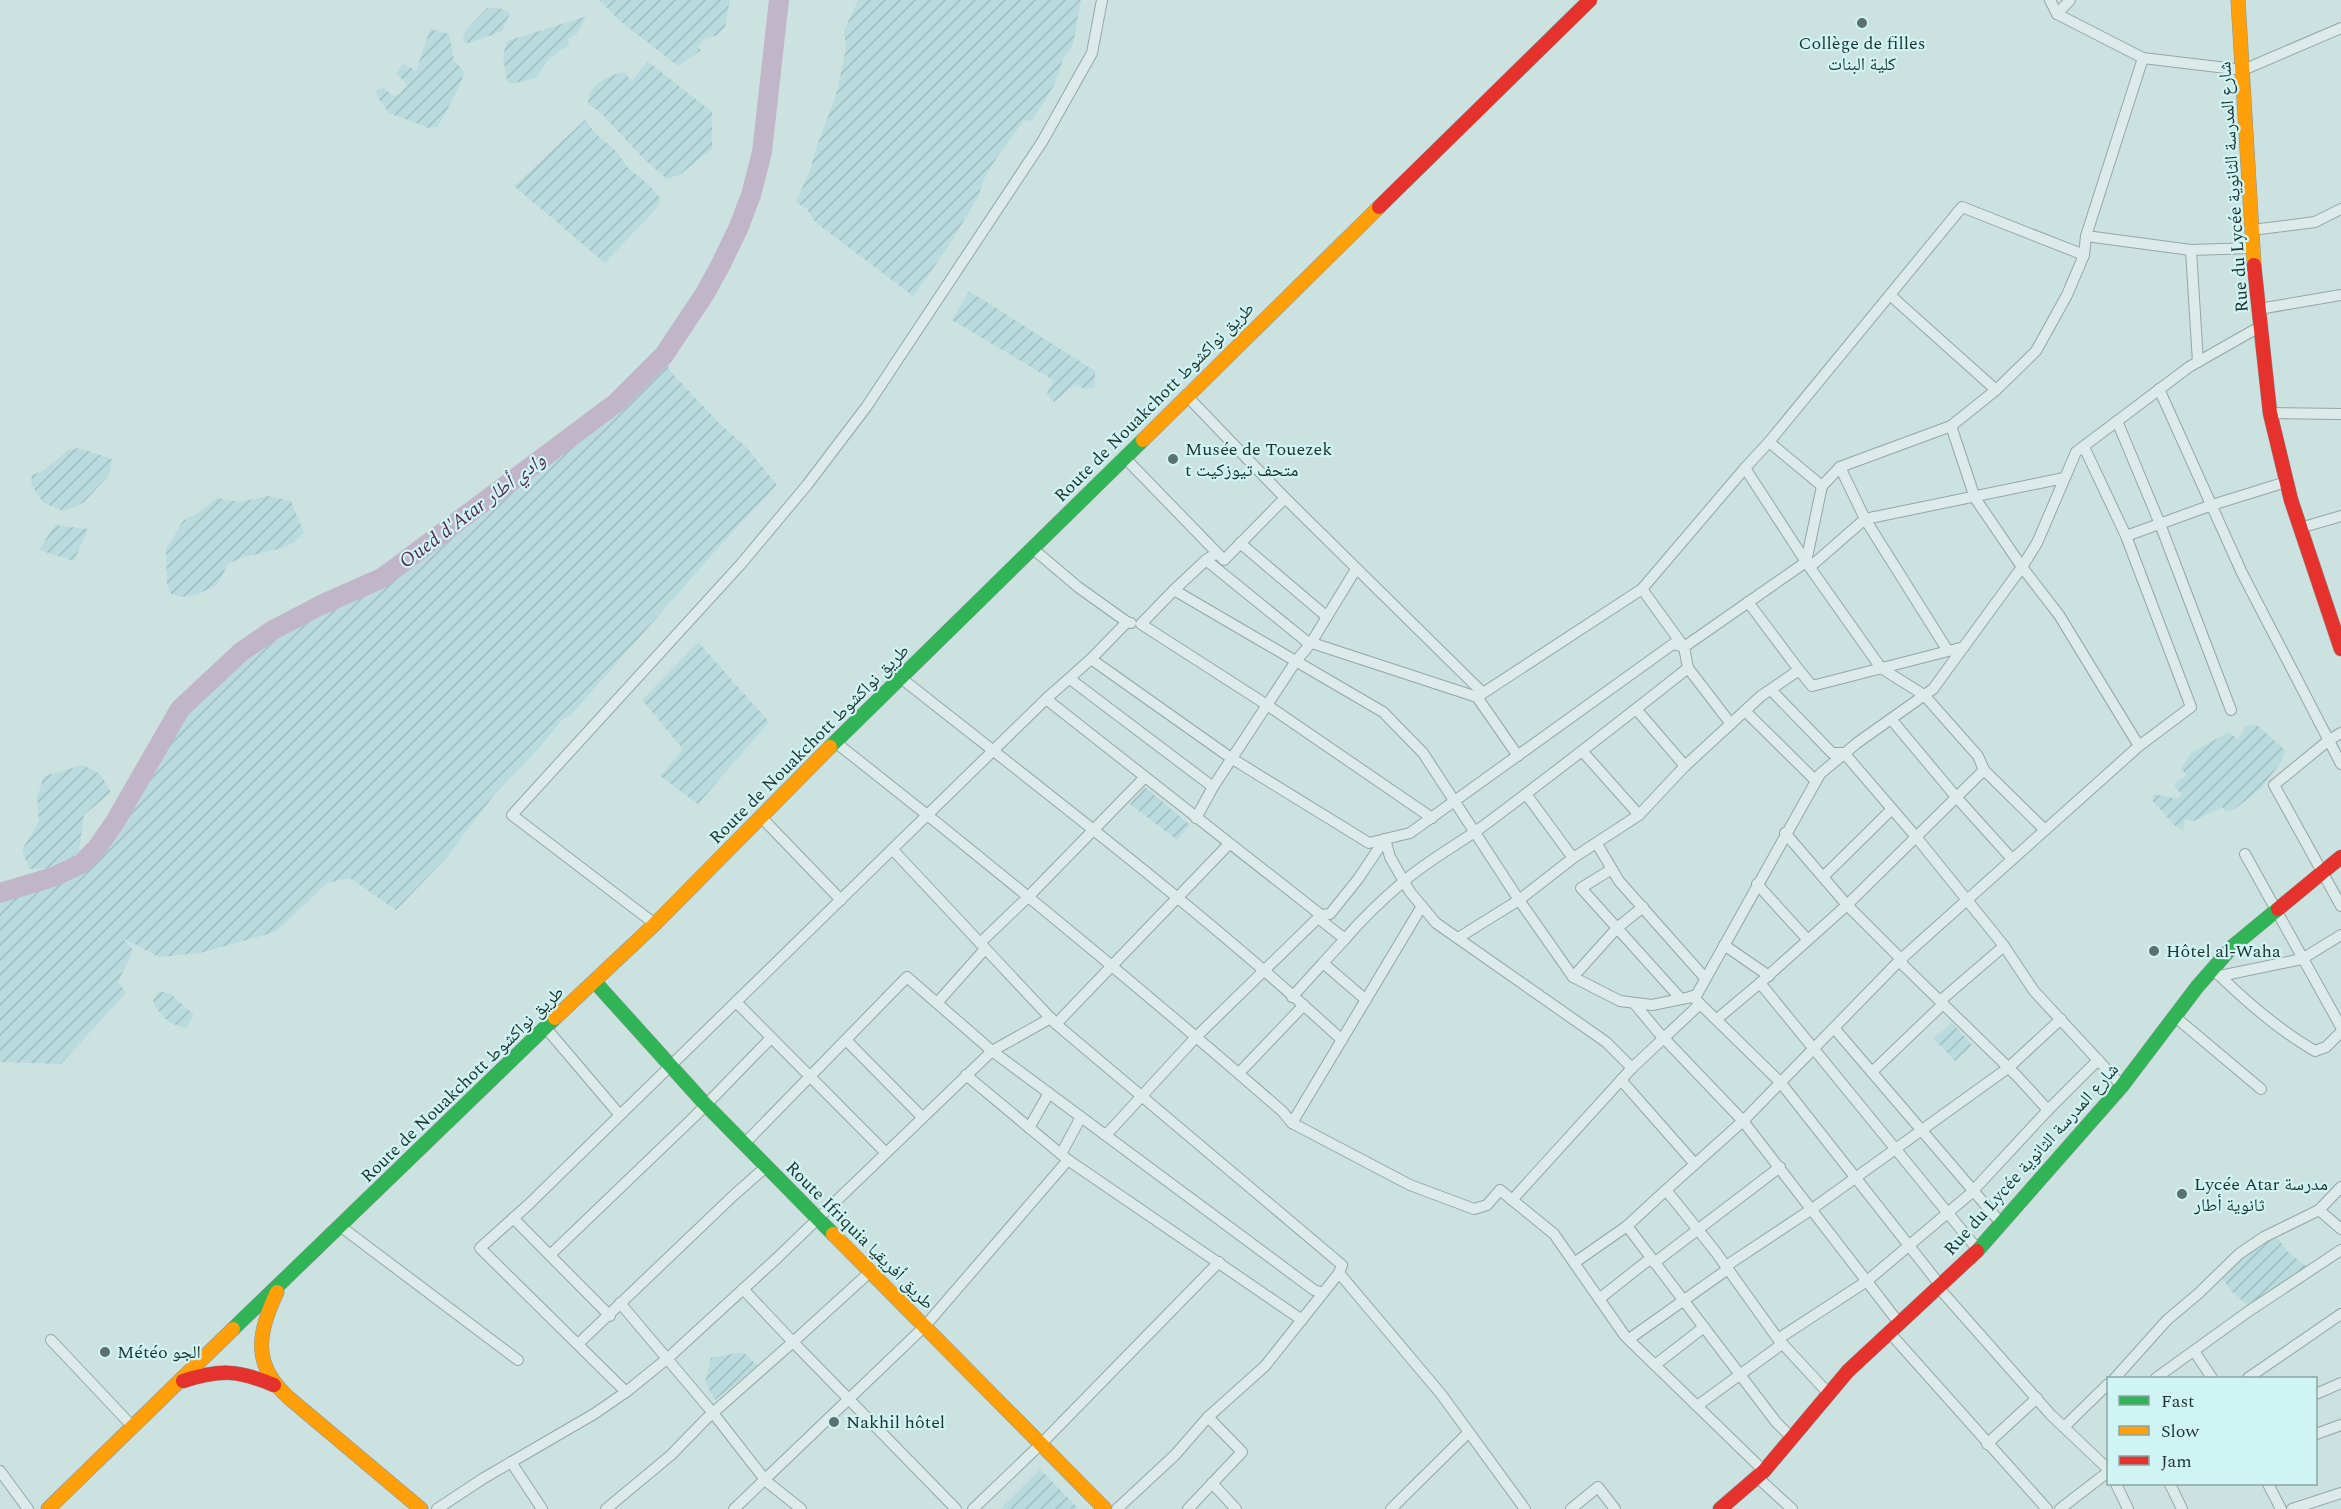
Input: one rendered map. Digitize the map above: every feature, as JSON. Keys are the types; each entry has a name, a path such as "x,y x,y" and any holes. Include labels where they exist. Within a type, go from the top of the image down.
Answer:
{"main road":[{"name":"Route de Nouakchott طريق نواكشوط","path":"48,1509 545,1027 655,924 835,741 1590,0"},
{"name":"Rue du Lycée شارع المدرسة الثانوية","path":"2238,0 2252,248 2270,413 2286,483 2341,649"},
{"name":"Rue du Lycée شارع المدرسة الثانوية","path":"1720,1509 1760,1474 1848,1371 1978,1250 2122,1086 2174,1016 2216,973 2232,946 2341,857"},
{"name":"Route Ifriquia طريق أفريقيا","path":"595,982 705,1104 1105,1509"},
{"path":"274,1385 263,1362 261,1338 268,1310 282,1283"},
{"path":"179,1383 206,1373 226,1370 242,1371 274,1385 421,1509"}],"street":[{"path":"655,924 512,815 741,564 807,485 867,406 1042,142 1092,53 1102,0"},
{"path":"2050,0 2057,14 2143,58 2243,70 2341,28"},
{"path":"2057,14 2070,0"},
{"path":"1808,565 1822,486 1840,467 1951,426 1996,390 2036,351 2067,296 2084,255 2086,236 2143,58"},
{"path":"1480,695 1642,589 1769,442 1962,207 2084,255"},
{"path":"2252,230 2314,222 2341,208"},
{"path":"2086,236 2191,250 2252,248"},
{"path":"2191,250 2198,362"},
{"path":"1890,294 1996,390"},
{"path":"2259,309 2341,295"},
{"path":"1512,1200 1632,1068 1664,1038 1696,996 1820,774 1844,753 1933,689 2037,543 2076,452 2198,362 2261,326"},
{"path":"2159,389 2242,573 2341,764"},
{"path":"1186,395 1480,695 1518,756"},
{"path":"2270,413 2341,414"},
{"path":"2117,421 2160,524 2231,710"},
{"path":"1951,426 1975,498 2022,567 2059,615 2139,746"},
{"path":"1769,442 1822,486"},
{"path":"1574,1263 1627,1226 1743,1121 1815,1050 1901,959 1953,911 1967,901 2139,746 2191,707 2126,536 2084,447"},
{"path":"1124,457 1224,560 1285,498"},
{"path":"1840,467 1865,519 1948,651"},
{"path":"1745,468 1808,565 1881,668 1924,695 1978,756 1984,770 2045,830"},
{"path":"1684,647 1748,602 1808,565 1865,519 2064,478"},
{"path":"2126,536 2286,483"},
{"path":"2300,528 2341,516"},
{"path":"1240,543 1326,616"},
{"path":"1032,548 1127,622 1141,624 1267,705 1432,818"},
{"path":"1141,624 1206,560 1217,553"},
{"path":"1206,560 1306,641 1480,695"},
{"path":"1196,818 1231,758 1311,642 1356,569"},
{"path":"1642,589 1684,647 1688,668 1731,724"},
{"path":"1174,590 1383,712 1423,753 1519,900 1573,977 1620,1001 1652,1005 1691,1000"},
{"path":"1748,602 1812,686 1964,647"},
{"path":"626,1392 480,1248 1127,622"},
{"path":"1091,659 1231,758 1369,843 1410,833 1673,644 1684,647"},
{"path":"1292,997 1362,919 1374,911 1404,881 1583,752 1688,668"},
{"path":"1458,938 1519,900 1574,858 1638,815 1685,766 1761,696 1799,670"},
{"path":"901,678 1177,898 1342,1040"},
{"path":"1070,679 1213,787"},
{"path":"1771,690 1832,753 1844,753 1917,838 2004,946 2034,990 2122,1086"},
{"path":"1046,699 1345,939"},
{"path":"1636,710 1685,766"},
{"path":"1745,711 1816,781"},
{"path":"1891,719 1956,798 2012,859"},
{"path":"2341,733 2329,740 2274,785 2341,906"},
{"path":"835,741 1029,896 1239,1073 1282,1111 1292,1123 1410,1185 1474,1209 1487,1205 1500,1190 1554,1234 1629,1340 1697,1406 1792,1509"},
{"path":"1583,752 1638,815"},
{"path":"1717,1019 1764,980 1847,904 1984,770"},
{"path":"937,1003 983,946 1144,777"},
{"path":"1526,794 1574,858"},
{"path":"1824,877 1892,809"},
{"path":"760,816 841,900"},
{"path":"1785,833 1847,904 1901,959 1903,965 2048,1110"},
{"path":"1385,839 1390,857 1404,881 1436,923 1606,1042 1632,1068"},
{"path":"1106,1135 1196,1037 1319,917 1330,914 1358,879 1385,839"},
{"path":"437,1509 484,1478 594,1414 668,1358 818,1218 992,1050 1053,1021 1112,966 1229,844"},
{"path":"1597,844 1619,881 1705,978"},
{"path":"893,850 1053,1021 1342,1265 1339,1273 1265,1366 1208,1417 1175,1455 1117,1509"},
{"path":"2245,854 2341,1027"},
{"path":"1612,869 1581,888 1617,928 1691,1000 1717,1019 1781,1083 1939,1286 2037,1398 2107,1468"},
{"path":"1757,884 1808,940"},
{"path":"1292,1123 1422,906"},
{"path":"1573,977 1617,928 1642,907"},
{"path":"2216,973 2302,959 2341,935"},
{"path":"1724,945 1764,980 1815,1050 1978,1250"},
{"path":"1872,1072 1941,1003 2004,946"},
{"path":"1323,963 1366,1000"},
{"path":"2216,973 2266,1016 2315,1051 2326,1047 2341,1032"},
{"path":"745,1143 811,1078 907,977 992,1050 1314,1290 1323,1293"},
{"path":"736,1002 885,1152"},
{"path":"1634,1003 1743,1121 1866,1281 1894,1328 1987,1444 2047,1509"},
{"path":"1239,1073 1304,1005"},
{"path":"2174,1016 2261,1089"},
{"path":"1629,1340 2008,1068 2061,1019"},
{"path":"545,1027 619,1114"},
{"path":"1834,1028 2001,1223"},
{"path":"550,1255 771,1038"},
{"path":"846,1040 922,1117"},
{"path":"1697,1406 1780,1341 1866,1281 1972,1191 2098,1060"},
{"path":"966,1075 1065,1157 1302,1320"},
{"path":"1621,1080 1695,1164"},
{"path":"1029,1128 1050,1094"},
{"path":"734,1509 766,1481 925,1326 1065,1157 1081,1117"},
{"path":"578,1344 767,1166"},
{"path":"1599,1299 1698,1230 1780,1167"},
{"path":"2116,1377 2167,1320 2239,1254 2264,1237 2319,1210 2341,1187"},
{"path":"1666,1190 1780,1341 1829,1394"},
{"path":"2319,1210 2341,1229"},
{"path":"513,1218 610,1316"},
{"path":"340,1226 518,1360"},
{"path":"1627,1226 1776,1422 1792,1438"},
{"path":"2158,1377 2249,1311 2341,1250"},
{"path":"973,1509 1042,1443 1219,1262"},
{"path":"606,1509 671,1455 713,1413 871,1271"},
{"path":"1339,1273 1441,1394 1524,1509"},
{"path":"743,1289 847,1400 956,1509"},
{"path":"620,1303 668,1358 766,1481 801,1509"},
{"path":"2249,1377 2341,1314"},
{"path":"1655,1365 1704,1328"},
{"path":"51,1340 132,1426"},
{"path":"2194,1351 2211,1377"},
{"path":"2317,1394 2341,1383"},
{"path":"2064,1427 2107,1386"},
{"path":"1987,1444 2037,1398"},
{"path":"1188,1509 1242,1452 1208,1417"},
{"path":"2317,1434 2341,1425"},
{"path":"1391,1509 1468,1433"},
{"path":"512,1462 542,1509"},
{"path":"0,1471 28,1509"},
{"path":"2060,1509 2107,1472"},
{"path":"1212,1483 1236,1509"},
{"path":"2116,1485 2128,1509"},
{"path":"2269,1485 2281,1509"},
{"path":"2172,1486 2182,1509"},
{"path":"1571,1509 1598,1487 1615,1509"},
{"path":"2292,1509 2341,1493"}],"shaded area":[{"path":"599,0 730,0 725,27 718,35 704,39 697,46 701,50 678,66 619,20"},
{"path":"858,0 1081,0 1073,45 1063,60 1054,85 1032,121 1024,120 995,160 983,181 978,197 948,247 913,296 815,222 807,209 796,202 811,168 837,92 846,48 844,31"},
{"path":"487,8 499,8 510,13 502,31 469,43 462,41 466,30"},
{"path":"587,16 577,34 568,39 569,45 548,60 536,78 511,84 507,81 503,56 507,41"},
{"path":"430,29 449,34 454,60 464,72 461,83 438,127 429,128 389,113 378,98 376,90 384,88 393,96 401,93 407,84 396,73 403,63 416,71"},
{"path":"647,61 712,112 712,149 679,175 667,179 644,159 601,113 588,104 590,92 598,83 624,72 632,81"},
{"path":"585,120 596,134 616,151 627,167 650,186 661,199 655,210 605,263 514,186"},
{"path":"969,291 1095,371 1095,387 1085,389 1074,385 1054,402 1047,394 1053,380 952,320"},
{"path":"664,355 670,371 720,424 747,448 777,485 725,540 571,715 562,720 540,747 493,796 447,857 396,910 350,878 327,883 275,932 200,953 159,957 123,938 133,950 118,982 126,993 61,1064 0,1062 0,893 70,869 97,848 115,822 155,750 208,682 273,630 382,578 553,450"},
{"path":"79,448 112,459 109,475 84,502 63,511 43,502 31,484 32,475 43,471 68,450"},
{"path":"268,496 291,501 304,533 293,543 282,548 240,558 228,564 217,585 198,594 182,597 171,594 167,583 166,549 183,521 201,511 217,498 240,502"},
{"path":"55,525 88,529 74,561 39,550"},
{"path":"698,642 769,722 698,804 660,776 683,749 642,700"},
{"path":"2257,725 2285,750 2282,761 2261,788 2235,809 2226,811 2222,807 2194,821 2185,819 2183,831 2174,825 2153,801 2153,794 2178,799 2182,794 2174,786 2178,780 2187,775 2181,769 2191,753 2229,732 2238,740 2246,726"},
{"path":"83,765 100,774 111,792 84,815 79,850 63,868 29,869 22,850 39,821 37,797 44,776"},
{"path":"1145,787 1190,825 1177,840 1130,804"},
{"path":"160,991 171,994 194,1015 186,1028 170,1023 155,1007 153,1000"},
{"path":"1952,1023 1972,1045 1955,1061 1933,1038"},
{"path":"2276,1236 2287,1251 2307,1267 2250,1307 2231,1291 2221,1276 2261,1242"},
{"path":"744,1353 758,1366 715,1400 705,1382 711,1358"},
{"path":"1040,1469 1077,1509 1000,1509"}],"waterway":[{"name":"Oued d'Atar وادي أطار","path":"0,893 53,877 81,864 97,848 115,822 180,709 241,652 273,630 321,605 382,578 616,403 664,355 719,268 751,195 762,152 779,0"}],"traffic: fast":[{"path":"830,747 1143,440"},
{"path":"1977,1251 2122,1086 2197,987 2232,947 2278,909"},
{"path":"595,982 705,1104 833,1234"},
{"path":"233,1329 555,1018"}],"traffic: slow":[{"path":"2238,0 2254,265"},
{"path":"1143,440 1379,207"},
{"path":"555,1018 655,924 830,747"},
{"path":"833,1234 1105,1509"},
{"path":"277,1292 262,1335 264,1361 277,1386 421,1509"},
{"path":"48,1509 233,1329"}],"traffic: jam":[{"path":"1379,207 1590,0"},
{"path":"2254,265 2270,413 2291,500 2341,649"},
{"path":"2278,909 2341,857"},
{"path":"1720,1509 1764,1471 1848,1371 1977,1251"},
{"path":"183,1381 208,1374 229,1373 250,1376 274,1385"}],"place":[{"name":"Collège de filles كلية البنات","path":"1862,23"},
{"name":"Musée de Touezek t متحف تيوزكيت","path":"1173,459"},
{"name":"Hôtel al-Waha","path":"2154,951"},
{"name":"Lycée Atar مدرسة ثانوية أطار","path":"2182,1194"},
{"name":"Météo الجو","path":"105,1352"},
{"name":"Nakhil hôtel","path":"834,1422"}]}
